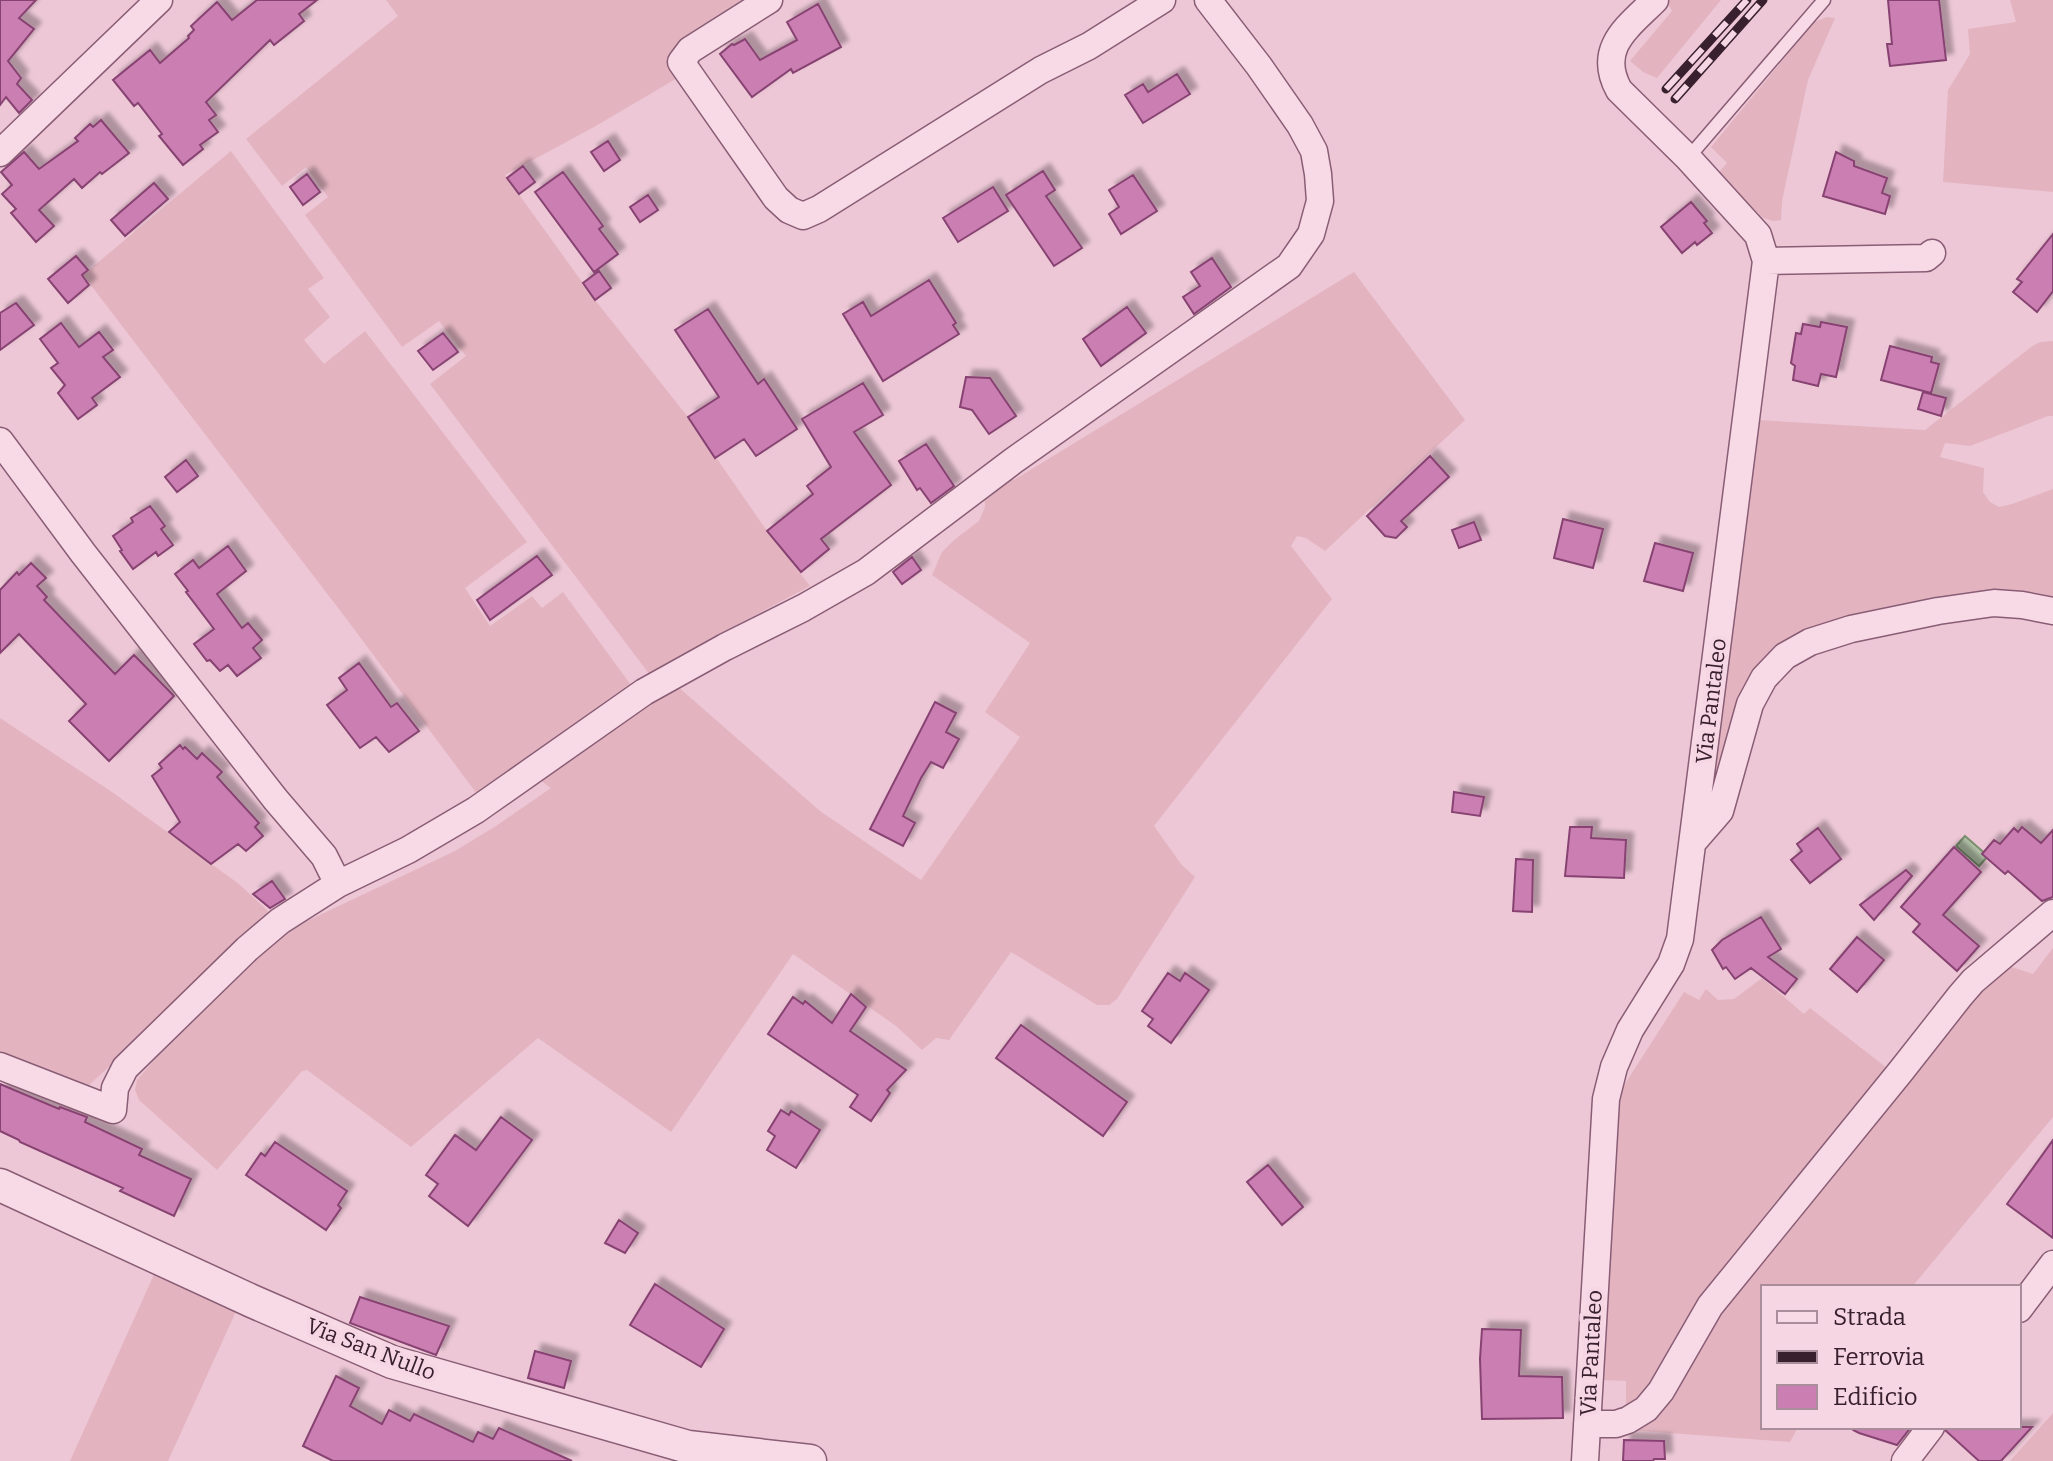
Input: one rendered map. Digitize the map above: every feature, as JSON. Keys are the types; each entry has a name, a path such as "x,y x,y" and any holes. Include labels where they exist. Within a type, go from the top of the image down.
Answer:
{"street":[{"path":"0,153 159,0"},
{"path":"769,0 690,50 681,62 776,198 789,210 803,216 1041,70 1089,46 1162,0"},
{"path":"0,1066 113,1110 115,1088 125,1068 280,921 338,884 408,850 476,810 644,692 866,572 1013,461 1289,266 1311,234 1320,201 1314,151 1259,66 1208,0"},
{"path":"1655,0 1614,45 1610,56 1613,80 1619,90 1688,158 1758,235 1766,261 1926,258 1932,253"},
{"name":"Via Pantaleo","path":"1585,1461 1606,1099 1614,1067 1630,1030 1671,964 1680,939 1766,261"},
{"path":"0,441 92,566 276,800 324,856 338,884"},
{"path":"1694,841 1720,811 1750,704 1764,678 1785,656 1810,642 1851,629 1938,611 1994,603 2053,611"},
{"path":"1587,1424 1616,1424 1646,1409 1661,1391 1710,1306 1960,996 1973,981 2053,913"},
{"name":"Via San Nullo","path":"0,1185 392,1362 688,1447 810,1461"},
{"path":"2021,1306 2053,1264"},
{"path":"1905,1461 1929,1429"}],"lane":[{"path":"1688,158 1824,0"}],"shaded area":[{"path":"386,0 749,0 684,41 670,55 679,77 505,175 595,300 688,417 767,531 810,586 650,675 430,384 466,356 439,321 402,347 305,215 328,197 306,167 282,186 246,139 398,16"},
{"path":"1721,0 1657,78 1630,61 1672,11 1667,2"},
{"path":"2010,0 2053,0 2053,192 1943,182 1948,90 1970,54 1968,29 2016,22"},
{"path":"1827,17 1835,18 1808,80 1782,201 1781,220 1773,221 1763,218 1723,178 1719,172 1727,163 1711,147 1814,22"},
{"path":"231,151 324,278 308,289 330,317 304,340 324,364 365,331 527,542 465,588 490,626 532,596 542,608 563,592 631,685 480,798 83,275"},
{"path":"1354,272 1465,420 1325,551 1306,538 1297,536 1291,546 1332,599 1154,826 1181,864 1195,877 1117,999 1109,1005 1097,1005 1011,952 949,1040 936,1038 922,1050 896,1026 793,954 671,1132 538,1038 411,1147 307,1070 302,1071 217,1170 139,1100 135,1090 137,1080 156,1058 279,938 305,922 455,851 496,826 551,788 537,778 676,685 820,811 921,880 1020,737 985,712 1030,643 932,575 942,552 979,521 985,507 984,488 1004,472 1014,480"},
{"path":"2053,341 2053,416 1970,446 1945,443 1940,457 1984,468 1983,492 1990,502 1999,507 2053,489 2053,603 1787,649 1713,797 1713,764 1758,420 1925,430 2031,347 2040,342"},
{"path":"0,718 112,792 239,884 273,916 87,1087 0,1064"},
{"path":"1965,836 1988,856 1979,866 1956,846"},
{"path":"2053,948 2053,1117 1914,1285 1761,1285 1761,1429 1797,1429 1790,1442 1629,1430 1722,1302 1998,971 2012,967 2033,974"},
{"path":"1762,978 1804,1014 1810,1008 1892,1072 1649,1393 1626,1411 1626,1381 1601,1380 1616,1112 1621,1090 1684,992 1699,1000 1706,989 1718,1000 1734,999"},
{"path":"156,1270 238,1307 168,1461 70,1461"},
{"path":"2053,1413 2053,1461 2010,1461"}],"building":[{"path":"0,0 36,0 19,18 34,29 8,61 21,78 17,84 32,100 19,113 6,97 0,105"},
{"path":"257,0 317,0 299,14 304,21 274,45 270,40 206,102 216,115 209,120 218,132 200,145 203,149 183,165 138,103 134,106 113,80 150,50 160,63 189,38 194,30 191,26 217,2 232,20"},
{"path":"1888,0 1939,0 1946,60 1890,66 1887,44 1892,44"},
{"path":"818,4 841,47 793,73 791,69 752,97 720,54 732,44 745,39 760,60 797,40 787,22"},
{"path":"1177,74 1190,94 1143,123 1125,95 1143,84 1148,92"},
{"path":"101,120 129,153 82,188 74,179 39,210 54,226 36,242 11,213 16,209 2,194 12,185 1,172 24,152 39,169 78,141 75,138 90,124 93,127"},
{"path":"608,141 620,160 604,171 591,152"},
{"path":"1836,152 1854,161 1854,166 1887,178 1882,193 1890,196 1885,214 1823,196"},
{"path":"523,166 535,182 519,194 507,178"},
{"path":"1043,171 1055,190 1046,196 1082,248 1054,266 1006,195"},
{"path":"563,172 603,226 599,229 618,254 594,272 535,192"},
{"path":"307,174 320,192 303,205 290,187"},
{"path":"1133,175 1157,211 1121,234 1109,214 1119,207 1109,190"},
{"path":"154,183 168,199 125,236 111,220"},
{"path":"993,187 1008,211 958,242 943,218"},
{"path":"648,195 658,210 640,222 630,207"},
{"path":"1691,202 1707,221 1704,223 1712,233 1682,253 1661,227"},
{"path":"2053,234 2053,291 2037,312 2013,292 2022,282 2017,279"},
{"path":"76,256 88,270 82,275 89,285 68,303 48,279"},
{"path":"1212,258 1231,287 1194,314 1183,297 1200,286 1191,272"},
{"path":"599,271 611,288 595,300 583,283"},
{"path":"929,280 956,323 953,325 959,334 883,381 843,314 863,302 871,316"},
{"path":"16,303 34,325 0,350 0,313"},
{"path":"1127,307 1146,333 1101,366 1083,339"},
{"path":"708,309 758,384 764,379 797,429 756,456 744,439 715,458 688,417 719,397 675,330"},
{"path":"1821,322 1847,327 1836,377 1821,374 1818,386 1793,380 1795,366 1791,363 1796,333 1801,334 1803,324 1820,327"},
{"path":"61,323 79,347 99,332 113,350 103,357 120,377 92,398 97,405 78,419 58,393 65,385 51,368 58,363 40,339"},
{"path":"443,333 458,352 433,370 418,351"},
{"path":"1890,346 1932,357 1931,362 1939,364 1931,393 1881,380"},
{"path":"966,377 990,378 1016,416 989,434 972,410 960,407"},
{"path":"863,383 883,415 854,432 891,485 821,539 829,549 801,572 767,531 813,494 807,486 831,467 802,419"},
{"path":"1923,392 1946,398 1941,416 1918,409"},
{"path":"926,444 954,486 931,503 920,488 917,490 899,461"},
{"path":"1430,456 1449,477 1401,521 1407,527 1396,538 1385,536 1367,516"},
{"path":"186,460 198,476 177,492 165,477"},
{"path":"150,506 165,526 161,529 173,545 158,556 156,552 133,569 113,536 133,522 131,518"},
{"path":"1563,519 1603,529 1593,568 1554,558"},
{"path":"1474,522 1481,540 1459,548 1452,530"},
{"path":"1655,543 1693,553 1683,591 1644,581"},
{"path":"228,546 246,571 217,594 242,628 248,623 262,640 253,648 261,658 237,676 228,665 220,671 210,660 207,661 194,644 214,629 175,574 193,560 199,568"},
{"path":"537,556 552,575 490,620 477,600"},
{"path":"912,557 921,570 902,584 893,572"},
{"path":"31,563 46,578 37,586 47,597 44,600 115,674 134,655 174,696 109,761 69,721 86,704 19,634 0,653 0,590 17,572 19,575"},
{"path":"359,663 391,707 397,703 419,731 389,752 376,737 360,748 327,705 347,690 339,678"},
{"path":"935,702 956,713 946,732 959,739 943,768 931,762 921,778 903,816 915,823 903,846 870,829"},
{"path":"180,745 197,759 202,753 222,772 217,777 259,823 255,827 263,836 246,851 238,844 211,864 169,832 180,822 152,776 162,768 159,764"},
{"path":"1454,792 1484,797 1480,816 1452,812"},
{"path":"1570,827 1592,827 1591,838 1626,840 1624,878 1565,876"},
{"path":"2022,827 2041,843 2053,830 2053,897 2042,901 2008,871 2005,874 1982,854 1994,840 2000,844 2014,828 2018,832"},
{"path":"1818,828 1841,859 1810,883 1791,860 1802,851 1797,844"},
{"path":"1954,847 1981,872 1943,915 1979,946 1957,971 1913,932 1920,924 1901,907"},
{"path":"1516,859 1533,860 1532,912 1513,911"},
{"path":"1906,870 1912,876 1874,920 1860,905"},
{"path":"272,881 285,899 270,908 253,894"},
{"path":"1761,917 1781,949 1768,957 1797,979 1785,994 1751,968 1735,979 1726,967 1723,969 1712,950 1722,940"},
{"path":"1857,937 1884,960 1857,992 1830,969"},
{"path":"1168,973 1180,981 1185,973 1209,990 1171,1043 1148,1026 1153,1019 1142,1011"},
{"path":"851,994 866,1007 850,1031 906,1070 887,1090 890,1093 871,1121 850,1107 858,1095 768,1034 793,997 803,1004 805,1001 832,1023"},
{"path":"1021,1025 1127,1102 1103,1136 996,1058"},
{"path":"0,1084 59,1109 87,1117 85,1122 142,1149 139,1155 191,1179 174,1216 120,1191 123,1188 0,1131"},
{"path":"781,1110 789,1115 791,1111 820,1130 796,1168 767,1150 775,1136 768,1131"},
{"path":"501,1117 532,1140 468,1226 429,1196 438,1184 426,1175 455,1135 476,1150"},
{"path":"2053,1140 2053,1238 2007,1204"},
{"path":"275,1142 347,1191 338,1205 341,1208 326,1230 246,1175 261,1153 265,1156"},
{"path":"1268,1165 1303,1207 1282,1225 1247,1182"},
{"path":"619,1220 638,1233 625,1253 605,1243"},
{"path":"655,1284 724,1329 701,1367 630,1325"},
{"path":"360,1297 449,1326 436,1355 350,1323"},
{"path":"1482,1329 1521,1330 1519,1376 1562,1377 1563,1418 1482,1419"},
{"path":"535,1351 571,1361 564,1388 528,1378"},
{"path":"336,1376 359,1388 350,1406 382,1424 389,1410 410,1421 414,1414 473,1442 478,1432 493,1439 499,1428 572,1461 333,1461 303,1446"},
{"path":"2032,1427 2001,1461 1979,1461 1946,1431"},
{"path":"1853,1429 1909,1429 1897,1445"},
{"path":"1624,1440 1664,1441 1665,1459 1623,1461"}],"railway":[{"path":"1666,89 1747,0"},
{"path":"1675,99 1763,0"}]}
